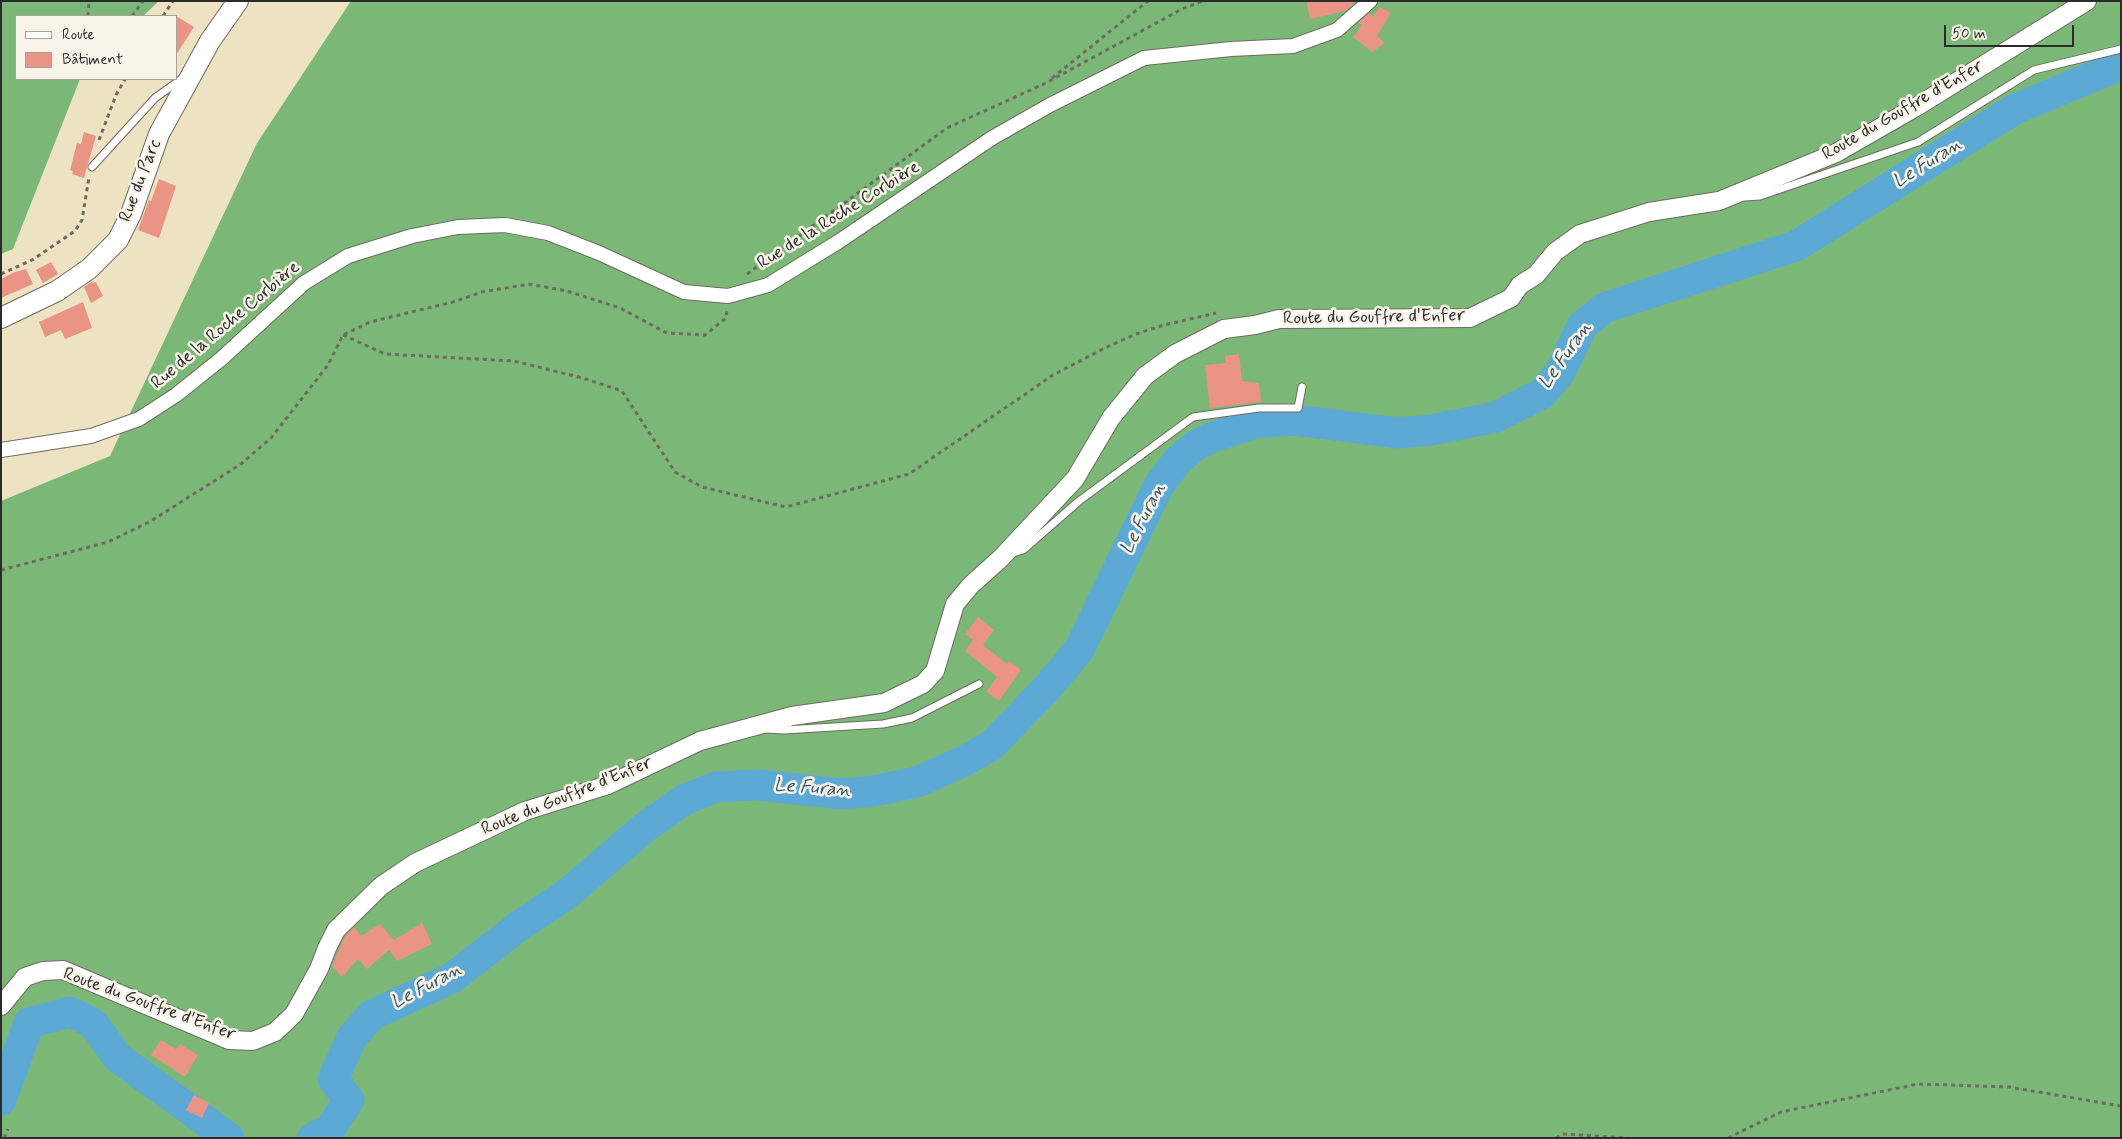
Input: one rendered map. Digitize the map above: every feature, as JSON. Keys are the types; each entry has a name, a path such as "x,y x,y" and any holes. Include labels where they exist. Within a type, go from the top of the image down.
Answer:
{"main road":[{"name":"Rue du Parc","path":"1,318 57,290 89,269 118,240 131,214 159,134 210,41 238,1"}],"street":[{"name":"Rue de la Roche Corbière","path":"1,450 91,436 139,419 176,396 221,359 304,283 348,256 412,236 458,227 505,225 548,233 599,253 684,292 728,296 768,285 838,242 992,138 1050,105 1144,58 1231,49 1293,46 1337,30 1370,1"},
{"name":"Route du Gouffre d'Enfer","path":"1,1006 24,976 43,971 63,970 230,1040 253,1041 276,1032 294,1014 319,970 336,930 381,886 415,863 525,811 608,785 700,741 792,716 884,703 923,684 935,671 955,604 971,584 1001,558 1075,479 1111,418 1145,376 1175,354 1224,329 1255,325 1279,319 1470,318 1512,298 1520,285 1536,275 1555,252 1580,234 1649,212 1724,198 1836,153 1916,107 2087,1"}],"lane":[{"path":"1724,198 1760,196 1918,142 2034,70 2121,48"},
{"path":"92,167 155,98 193,70"},
{"path":"1001,558 1023,550 1079,501 1193,417 1259,408 1298,408 1302,387"},
{"path":"744,728 784,730 883,724 912,718 980,684"}],"path":[{"path":"88,15 89,1"},
{"path":"133,15 143,1"},
{"path":"165,15 173,1"},
{"path":"1046,83 1148,1"},
{"path":"1,570 108,542 152,521 241,464 277,430 328,365 343,335 370,322 453,302 482,292 530,284 567,291 620,308 667,333 705,335 726,318 728,296 736,282 947,128 1046,83 1182,9 1204,1"},
{"path":"1,274 32,260 76,231 82,220 86,188 99,140 116,95 124,80"},
{"path":"343,335 385,354 514,362 583,378 622,391 675,472 702,487 786,507 908,474 1053,376 1099,351 1136,334 1164,325 1223,312"},
{"path":"1728,1138 1781,1112 1918,1084 2009,1087 2121,1106"},
{"path":"4,1138 8,1129"},
{"path":"1556,1138 1563,1134 1628,1138"}],"green space":[{"path":"1,1 159,1 144,15 15,15 15,80 80,80 13,249 1,254"},
{"path":"351,1 2121,1 2121,1138 1,1138 1,501 110,456 257,143"}],"building":[{"path":"1306,1 1356,1 1345,11 1310,19"},
{"path":"1380,7 1391,13 1377,36 1385,43 1372,52 1353,37 1362,25 1358,23 1369,13 1373,16"},
{"path":"178,17 194,27 178,52"},
{"path":"84,132 96,136 84,178 72,174 73,171 70,170 77,143 81,144"},
{"path":"159,179 176,186 159,238 138,230"},
{"path":"51,262 58,274 43,283 36,270"},
{"path":"26,269 33,284 1,298 1,279"},
{"path":"96,282 103,296 91,303 84,287"},
{"path":"83,302 92,328 65,339 61,330 45,337 39,322"},
{"path":"1239,354 1242,381 1259,383 1261,402 1210,408 1205,365 1226,363 1225,356"},
{"path":"978,617 994,630 983,645 1007,664 1009,661 1021,670 999,701 986,692 997,677 965,651 973,640 965,634"},
{"path":"422,923 432,944 397,961 389,950 367,969 358,959 342,977 332,966 345,936 354,927 361,936 380,924 394,940"},
{"path":"161,1040 176,1049 180,1044 198,1055 185,1077 151,1055"},
{"path":"194,1095 209,1103 202,1118 186,1110"}],"waterway":[{"name":"Le Furan","path":"313,1138 330,1129 349,1100 333,1079 352,1037 372,1015 452,978 519,926 567,894 644,828 684,800 715,787 757,785 842,794 874,791 917,782 964,761 992,745 1045,690 1079,650 1158,487 1178,460 1195,446 1212,437 1255,423 1294,420 1398,433 1432,430 1496,417 1543,393 1560,372 1582,326 1604,308 1796,246 2015,109 2121,65"},
{"name":"Le Furan","path":"1,1100 29,1023 70,1012 94,1024 117,1057 229,1138"}]}
